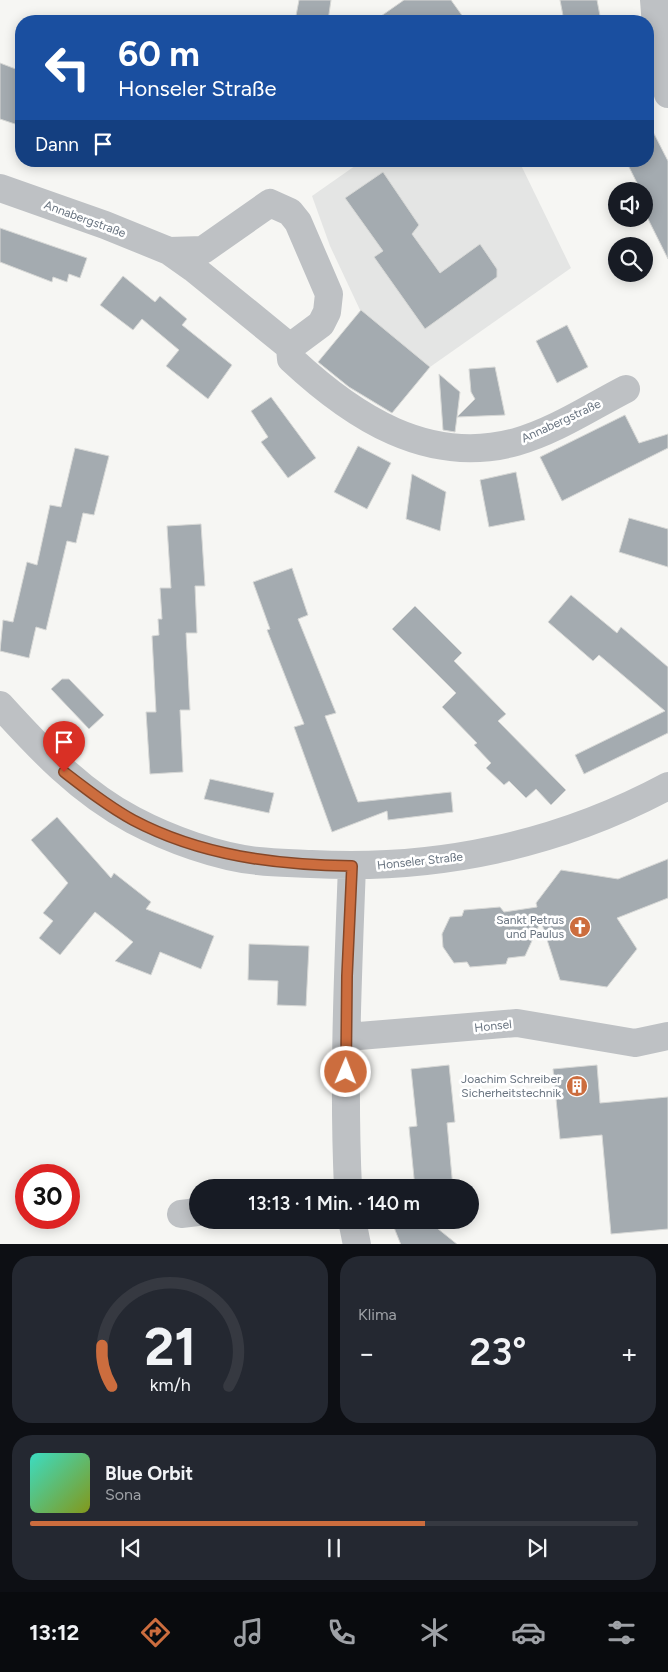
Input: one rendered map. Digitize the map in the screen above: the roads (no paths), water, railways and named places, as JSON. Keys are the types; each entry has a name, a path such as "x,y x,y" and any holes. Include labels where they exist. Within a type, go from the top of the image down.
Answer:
{"street":[{"path":"654,0 659,65 668,94"},
{"name":"Annabergstraße","path":"0,188 105,225 169,251 193,268 290,347 292,359 364,417 387,430 438,446 490,446 517,442 552,427 626,389"},
{"name":"Annabergstraße","path":"169,251 203,250 270,203 290,212 298,222 329,294 327,312 321,324 290,347"},
{"name":"Honseler Straße","path":"0,705 41,751 64,772 112,807 184,844 257,861 352,866 385,865 490,852 595,822 668,786"},
{"path":"348,1179 345,1124 347,976 352,866"},
{"name":"Honsel","path":"347,1038 517,1023 635,1043 668,1036"},
{"path":"354,1229 357,1244"}],"place":[{"name":"Sankt Petrus und Paulus","path":"580,927"},
{"name":"Joachim Schreiber Sicherheitstechnik","path":"577,1086"}]}
